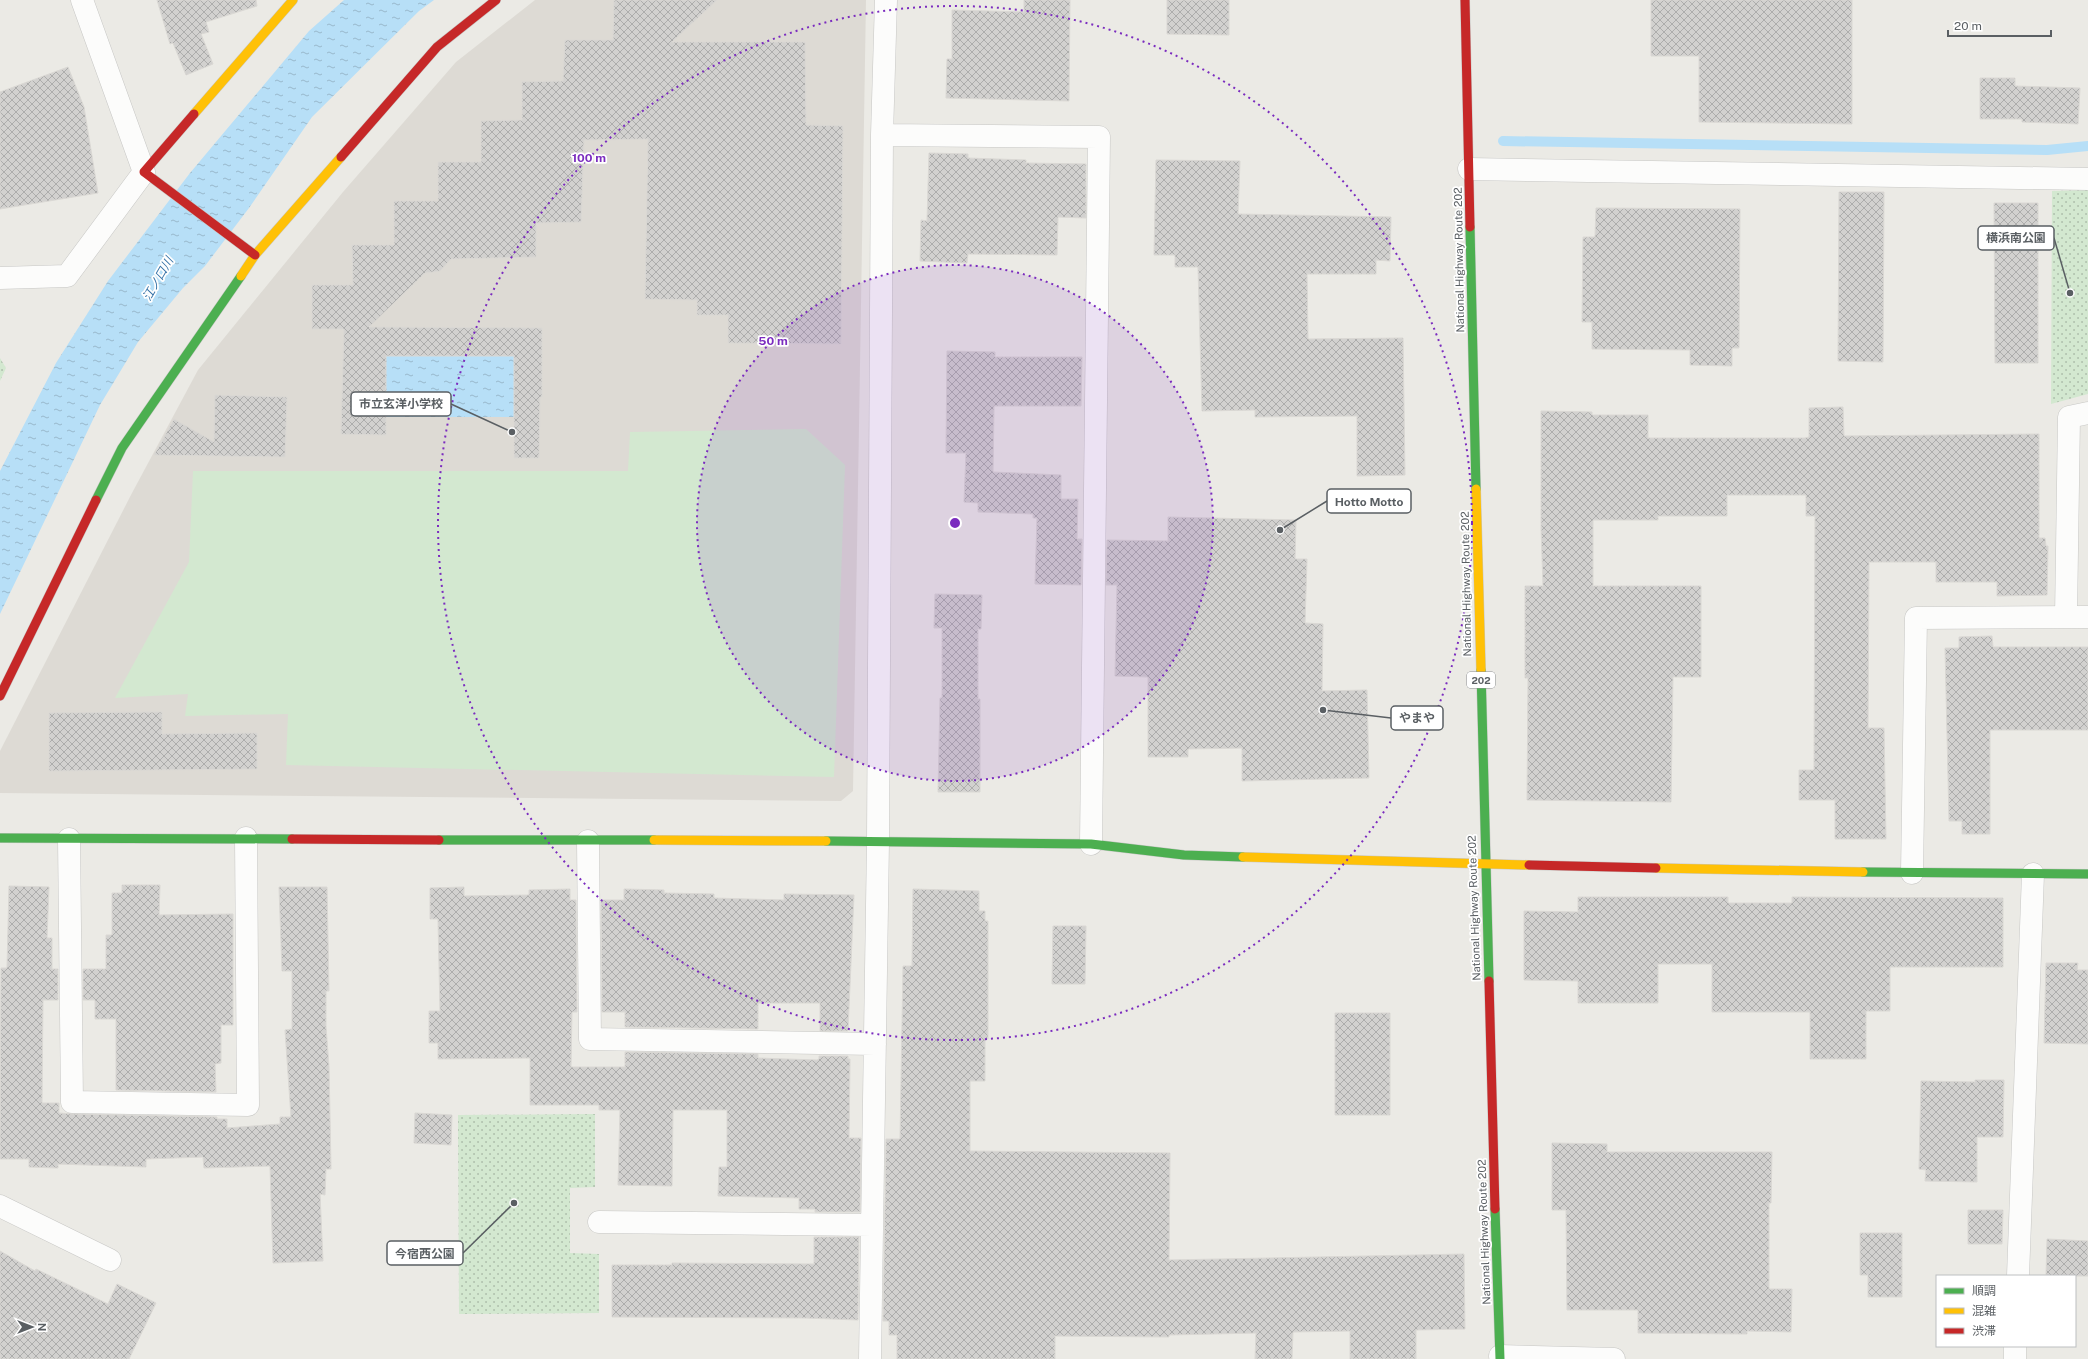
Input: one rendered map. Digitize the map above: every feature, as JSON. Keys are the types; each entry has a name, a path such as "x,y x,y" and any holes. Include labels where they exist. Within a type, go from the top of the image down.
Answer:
{"main road":[{"path":"255,255 144,172 293,0"},
{"path":"0,696 122,448 255,255 437,47 496,0"},
{"name":"National Highway Route 202","path":"1465,0 1485,864 1500,1358"},
{"path":"0,838 878,841 1090,844 1184,855 1485,864 1912,873 2088,874"}],"street":[{"path":"0,278 67,276 144,172 82,0"},
{"path":"870,1359 878,841 882,135 886,0"},
{"path":"882,135 1099,137 1090,844"},
{"path":"1469,169 2088,179"},
{"path":"2066,617 2069,417 2088,413"},
{"path":"1912,873 1916,618 2088,617"},
{"path":"69,839 72,1102 248,1105 246,838"},
{"path":"588,841 590,1039 875,1044"},
{"path":"2018,1275 2033,874"},
{"path":"0,1206 110,1260"},
{"path":"599,1222 872,1225"},
{"path":"2015,1347 2015,1359"},
{"path":"1500,1358 1614,1359"}],"shaded area":[{"path":"535,0 866,0 853,791 841,801 0,793 0,751 132,493 198,370 343,192 456,62"}],"green space":[{"path":"2088,190 2088,394 2051,404 2052,191"},
{"path":"0,358 6,368 0,381"},
{"path":"806,429 845,465 834,777 286,765 288,714 185,716 188,694 115,698 189,562 193,471 628,471 630,432"},
{"path":"595,1114 595,1187 570,1188 570,1253 599,1254 599,1313 459,1314 458,1115"}],"water":[{"name":"江ノ口川","path":"344,0 434,0 419,11 312,117 249,208 205,266 183,288 138,342 100,405 0,614 0,471 56,363 108,281 190,173 309,31"},
{"path":"386,356 514,356 514,417 386,417"}],"building":[{"path":"157,0 256,0 257,6 206,22 209,32 201,34 213,64 186,75 173,43 170,44"},
{"path":"614,0 717,0 672,42 805,42 806,125 843,126 841,344 728,343 728,315 697,315 697,300 645,299 648,139 584,140 581,222 536,223 536,257 451,259 440,271 425,273 369,327 542,328 542,397 540,397 539,458 514,458 514,356 386,356 386,435 341,434 344,329 312,329 312,285 353,285 352,245 394,245 394,201 438,201 438,162 481,162 481,121 522,120 522,82 563,81 565,40 613,40"},
{"path":"1024,0 1070,0 1069,101 946,98 947,59 952,59 952,10 1024,12"},
{"path":"1167,0 1229,0 1229,35 1167,34"},
{"path":"1651,0 1852,0 1852,124 1699,122 1699,56 1651,56"},
{"path":"68,67 84,107 98,193 0,209 0,92"},
{"path":"1980,78 2015,78 2015,86 2080,88 2078,124 2022,122 2022,119 1980,119"},
{"path":"929,153 968,154 968,158 1026,160 1026,163 1086,164 1086,218 1058,217 1057,255 968,254 967,263 920,261 921,220 927,221"},
{"path":"1156,160 1240,161 1238,214 1391,217 1390,261 1376,260 1376,274 1307,274 1308,339 1403,338 1405,475 1357,476 1357,416 1255,417 1255,410 1202,411 1198,267 1175,267 1175,255 1154,255"},
{"path":"1839,192 1884,192 1883,362 1838,361"},
{"path":"1994,203 2038,203 2038,363 1995,363"},
{"path":"1596,208 1740,209 1739,348 1732,348 1732,366 1690,365 1690,350 1592,349 1592,322 1582,322 1583,237 1595,237"},
{"path":"947,351 995,352 995,357 1082,357 1081,406 994,406 993,472 1061,475 1061,499 1078,499 1077,539 1082,539 1081,585 1035,584 1037,518 1033,518 1033,514 978,512 978,503 964,502 966,453 946,453"},
{"path":"215,395 287,397 285,457 154,455 174,419 214,442"},
{"path":"1843,407 1844,436 2039,434 2039,538 2045,538 2046,546 2048,546 2047,595 1997,596 1997,582 1936,582 1936,562 1869,562 1868,728 1884,728 1886,839 1835,839 1835,800 1799,800 1799,770 1814,770 1815,516 1806,516 1806,495 1727,495 1727,516 1658,516 1658,520 1593,520 1593,586 1701,586 1701,677 1673,677 1671,802 1527,800 1528,678 1525,678 1525,586 1543,586 1541,527 1541,411 1592,412 1592,415 1648,415 1648,438 1805,438 1809,437 1809,408"},
{"path":"1168,517 1296,520 1295,559 1307,559 1305,623 1323,624 1322,691 1367,690 1369,778 1242,781 1242,748 1188,749 1188,757 1148,757 1148,677 1115,676 1117,585 1106,585 1107,540 1168,541"},
{"path":"935,594 982,595 981,629 978,629 980,792 938,792 940,698 942,698 942,628 934,628"},
{"path":"1992,636 1993,647 2088,647 2088,730 1990,730 1990,834 1962,834 1962,821 1949,821 1945,648 1959,648 1959,637"},
{"path":"162,712 162,734 257,733 257,769 49,771 49,713"},
{"path":"122,885 160,885 159,915 233,914 233,1025 221,1025 221,1063 215,1064 216,1092 116,1090 116,1019 95,1019 95,1000 83,1000 83,969 106,969 106,935 112,935 112,893 122,893"},
{"path":"9,886 49,887 47,938 52,938 52,969 58,969 58,1000 43,1000 42,1103 59,1103 59,1113 217,1117 217,1119 227,1119 227,1128 280,1124 280,1117 291,1117 285,1030 292,1029 292,971 282,971 279,887 327,887 329,991 326,991 326,1027 329,1066 331,1169 326,1169 325,1195 320,1194 323,1261 273,1263 270,1166 204,1168 203,1157 146,1159 146,1167 58,1164 58,1168 29,1167 29,1159 0,1159 1,968 7,968"},
{"path":"464,887 464,896 529,895 529,890 570,889 570,900 576,900 577,1012 572,1012 571,1067 625,1067 625,1052 758,1054 758,1058 817,1060 819,1059 819,1056 848,1056 848,1059 850,1059 849,1138 861,1138 860,1212 815,1212 815,1209 799,1209 799,1198 718,1196 719,1167 727,1167 727,1110 673,1110 672,1186 618,1185 620,1110 599,1110 599,1105 530,1105 530,1058 438,1059 438,1043 429,1043 429,1011 440,1011 438,919 430,919 430,888"},
{"path":"624,889 664,890 664,893 714,894 714,898 784,900 784,894 854,895 848,1031 820,1031 820,1003 758,1003 758,1029 625,1027 625,1012 602,1012 601,900 624,900"},
{"path":"913,889 979,891 979,911 985,911 985,921 988,921 988,1039 985,1039 985,1081 970,1081 970,1151 1170,1153 1169,1260 1464,1254 1465,1329 1416,1330 1416,1359 1350,1359 1350,1331 1293,1332 1292,1359 1255,1359 1256,1333 1169,1335 1169,1337 1055,1336 1055,1359 897,1359 897,1335 889,1335 889,1321 883,1321 886,1139 900,1139 903,966 912,966"},
{"path":"1578,897 1728,897 1728,903 1792,903 1792,897 2003,898 2003,967 1890,967 1890,1011 1866,1011 1866,1059 1810,1059 1810,1012 1712,1012 1712,964 1658,964 1658,1003 1578,1003 1578,981 1524,980 1524,911 1578,912"},
{"path":"1053,926 1086,926 1085,984 1052,984"},
{"path":"2046,963 2078,963 2077,970 2088,970 2088,1044 2044,1043"},
{"path":"1335,1013 1390,1013 1390,1115 1335,1115"},
{"path":"1975,1080 2004,1080 2003,1137 1977,1137 1977,1182 1925,1181 1926,1170 1919,1169 1921,1081 1975,1082"},
{"path":"415,1113 452,1115 451,1145 414,1143"},
{"path":"1552,1143 1607,1144 1607,1152 1772,1152 1771,1203 1769,1203 1769,1289 1792,1289 1791,1332 1747,1331 1747,1334 1638,1333 1638,1310 1567,1310 1566,1210 1552,1210"},
{"path":"1968,1210 2003,1210 2002,1244 1968,1244"},
{"path":"1860,1233 1902,1233 1902,1297 1868,1297 1868,1275 1860,1275"},
{"path":"814,1237 859,1237 858,1320 805,1318 612,1317 612,1265 672,1265 672,1263 814,1264"},
{"path":"2047,1239 2088,1241 2088,1276 2046,1275"},
{"path":"0,1251 35,1271 36,1269 108,1304 117,1284 156,1303 129,1359 0,1359"}],"waterway":[{"path":"1503,141 2047,150 2088,146"}],"traffic: fast":[{"path":"1470,227 1476,489"},
{"path":"96,500 122,448 241,276"},
{"path":"1481,670 1489,981"},
{"path":"0,838 292,839"},
{"path":"439,840 654,840"},
{"path":"826,841 1091,844 1184,855 1243,857"},
{"path":"1863,872 2088,874"},
{"path":"1495,1209 1500,1359"}],"traffic: slow":[{"path":"194,114 293,0"},
{"path":"241,276 255,255 341,157"},
{"path":"1476,489 1481,670"},
{"path":"654,840 826,841"},
{"path":"1243,857 1529,865"},
{"path":"1656,868 1863,872"}],"traffic: jam":[{"path":"341,157 437,47 496,0"},
{"path":"1465,0 1470,227"},
{"path":"194,114 144,172 255,255"},
{"path":"0,696 96,500"},
{"path":"292,839 439,840"},
{"path":"1529,865 1656,868"},
{"path":"1489,981 1495,1209"}],"place":[{"name":"横浜南公園","path":"2070,293"},
{"name":"市立玄洋小学校","path":"512,432"},
{"name":"Hotto Motto","path":"1280,530"},
{"name":"やまや","path":"1323,710"},
{"name":"今宿西公園","path":"514,1203"}]}
